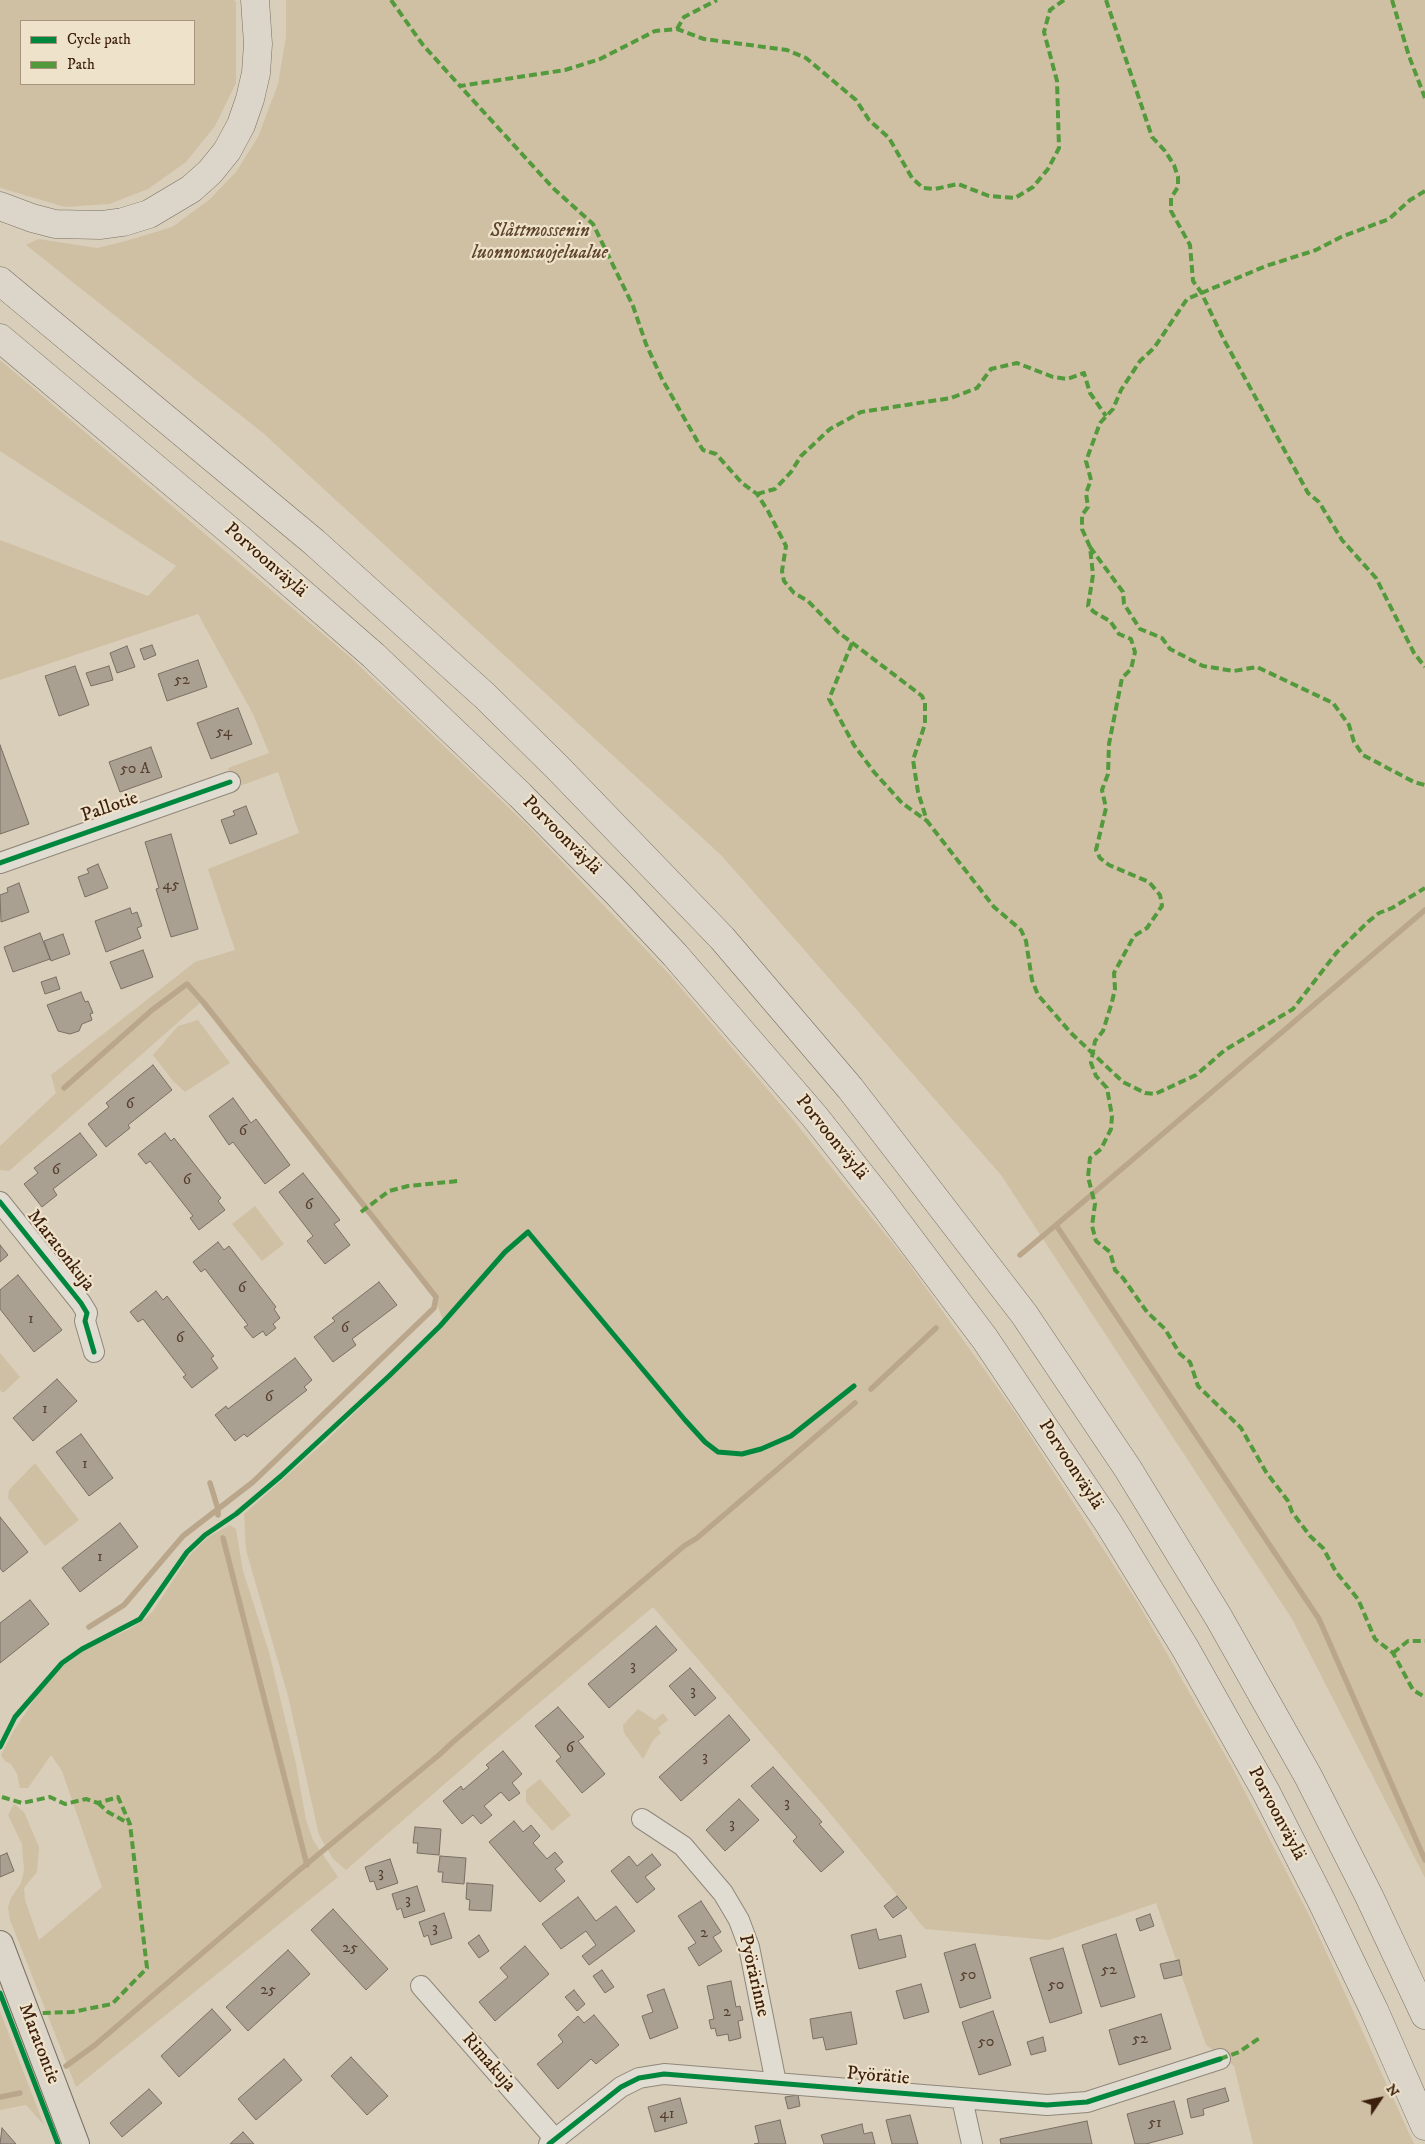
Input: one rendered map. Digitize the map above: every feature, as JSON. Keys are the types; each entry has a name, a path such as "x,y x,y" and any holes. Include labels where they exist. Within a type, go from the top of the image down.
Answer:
{"highway":[{"path":"0,206 55,224 101,225 123,222 148,214 191,189 210,172 227,151 241,125 250,99 256,73 258,44 256,0"},
{"path":"0,280 314,542 485,696 592,802 722,938 850,1088 1024,1314 1138,1485 1219,1618 1308,1776 1369,1896 1425,2015"},
{"name":"Porvoonväylä","path":"0,338 241,540 373,655 520,794 675,955 833,1140 986,1339 1109,1524 1185,1648 1266,1792 1321,1900 1374,2010 1425,2126"}],"main road":[{"name":"Maratontie","path":"0,1944 76,2144"}],"street":[{"name":"Pallotie","path":"0,863 230,782"},
{"name":"Maratonkuja","path":"0,1202 81,1303 87,1313 85,1320 94,1352"},
{"name":"Pyörärinne","path":"642,1819 683,1846 723,1893 739,1920 749,1947 776,2083"},
{"name":"Rimakuja","path":"421,1986 552,2142"},
{"name":"Pyörätie","path":"552,2142 620,2087 638,2078 664,2074 1048,2106 1087,2102 1220,2059"},
{"path":"962,2099 972,2144"}],"green space":[{"path":"0,0 234,0 236,2 236,83 215,126 186,162 148,189 109,204 65,207 0,187"},
{"name":"Slåttmossenin luonnonsuojelualue","path":"286,0 1425,0 1425,1878 1292,1619 1001,1175 722,856 263,433 26,245 38,239 97,248 126,241 172,227 209,200 236,172 258,137 278,84 286,37"},
{"path":"0,360 350,657 528,826 670,975 786,1111 906,1260 1016,1414 1138,1603 1232,1767 1311,1919 1414,2144 1253,2144 1234,2066 1206,2045 1156,1903 1049,1940 925,1929 824,1806 653,1607 488,1746 346,1870 333,1859 319,1835 288,1696 246,1550 244,1514 327,1440 445,1324 432,1293 200,1003 9,1171 0,1170 0,1146 56,1093 51,1075 195,962 235,950 208,869 299,833 278,772 234,788 228,768 269,753 253,714 198,614 0,680 0,540 148,596 176,566 0,451"},
{"path":"198,1020 230,1063 185,1092 173,1081 153,1055 178,1026"},
{"path":"255,1206 284,1244 262,1261 232,1224"},
{"path":"0,1353 20,1377 3,1393 0,1390"},
{"path":"35,1463 79,1520 45,1546 8,1498 9,1490"},
{"path":"230,1525 236,1529 243,1571 269,1652 296,1764 306,1820 313,1840 338,1877 76,2087 10,1920 8,1907 11,1898 21,1883 24,1871 22,1844 8,1815 14,1804 24,1812 39,1847 37,1872 24,1888 25,1900 39,1940 102,1887 62,1771 51,1755 28,1788 20,1788 17,1774 11,1764 5,1761 1,1755 13,1732 45,1683 63,1666 86,1649 130,1629 145,1619 153,1611 189,1556 208,1537"},
{"path":"638,1709 655,1720 663,1713 668,1720 658,1728 661,1733 654,1739 643,1759 624,1733 623,1725"},
{"path":"540,1779 571,1815 552,1831 526,1802 526,1790"},
{"path":"0,2011 44,2125 26,2105 0,2110"}],"building":[{"path":"152,645 156,655 144,660 140,649"},
{"path":"127,646 135,667 117,673 110,653"},
{"path":"198,660 207,687 167,701 158,674"},
{"path":"75,666 89,705 59,716 45,676"},
{"path":"109,666 113,680 91,686 86,673"},
{"path":"238,708 252,744 211,759 197,723"},
{"path":"0,745 29,824 0,834"},
{"path":"151,747 162,777 120,792 109,762"},
{"path":"246,806 257,834 230,844 221,820 235,815 233,811"},
{"path":"171,834 198,929 171,937 156,889 159,888 145,842"},
{"path":"98,864 108,888 85,897 78,877 89,873 87,869"},
{"path":"19,883 29,912 1,922 0,895 8,892 7,888"},
{"path":"130,908 132,914 137,912 142,926 137,928 141,938 106,952 95,921"},
{"path":"40,933 50,959 13,972 4,947"},
{"path":"63,934 70,954 51,961 44,941"},
{"path":"143,950 153,977 121,989 110,962"},
{"path":"56,977 60,989 45,994 41,982"},
{"path":"81,992 85,1002 88,1001 93,1013 90,1014 92,1020 82,1024 79,1031 70,1034 58,1031 47,1005"},
{"path":"153,1065 172,1090 128,1125 130,1128 106,1147 88,1124 109,1107 106,1103"},
{"path":"233,1098 251,1123 256,1119 290,1165 265,1184 233,1142 229,1145 209,1116"},
{"path":"80,1133 97,1155 53,1189 57,1195 42,1207 24,1184 38,1173 34,1168"},
{"path":"165,1133 171,1141 174,1138 221,1198 218,1201 225,1210 199,1230 190,1218 193,1216 150,1161 146,1164 138,1154"},
{"path":"303,1173 340,1220 334,1224 350,1245 325,1264 307,1241 313,1236 279,1192"},
{"path":"218,1242 224,1250 229,1246 276,1307 274,1309 280,1318 273,1324 276,1328 266,1336 263,1331 253,1338 244,1327 248,1325 205,1269 201,1272 193,1262"},
{"path":"0,1245 8,1255 0,1262"},
{"path":"18,1275 62,1330 34,1352 0,1309 0,1290"},
{"path":"379,1282 397,1305 352,1339 356,1345 333,1362 314,1337 335,1321 332,1318"},
{"path":"156,1291 163,1300 167,1296 214,1356 211,1358 218,1368 192,1388 183,1377 186,1375 143,1319 138,1322 130,1312"},
{"path":"295,1358 312,1380 304,1387 307,1390 247,1437 244,1434 235,1441 215,1415 226,1406 228,1409"},
{"path":"57,1379 77,1401 33,1441 13,1418"},
{"path":"81,1434 113,1478 89,1496 56,1452"},
{"path":"0,1517 28,1552 3,1572 0,1568"},
{"path":"120,1523 138,1547 80,1592 62,1568"},
{"path":"30,1600 49,1624 0,1663 0,1623"},
{"path":"656,1626 677,1650 609,1708 588,1684"},
{"path":"690,1668 716,1698 695,1716 669,1686"},
{"path":"558,1707 584,1737 578,1741 605,1774 582,1793 556,1761 561,1757 535,1726"},
{"path":"729,1715 750,1740 681,1801 659,1777"},
{"path":"503,1751 522,1774 512,1783 520,1793 509,1801 501,1792 484,1806 492,1815 481,1824 473,1815 462,1824 443,1801 461,1786 463,1790 489,1768 486,1765"},
{"path":"773,1767 822,1822 819,1824 844,1852 821,1872 793,1841 797,1837 751,1786"},
{"path":"739,1799 759,1820 725,1851 706,1830"},
{"path":"514,1821 523,1832 531,1825 540,1836 533,1843 547,1859 555,1852 563,1862 555,1869 565,1881 540,1902 489,1842"},
{"path":"415,1827 441,1829 439,1855 417,1853 418,1843 413,1843"},
{"path":"7,1853 14,1871 0,1877 0,1856"},
{"path":"652,1854 661,1865 645,1877 655,1889 637,1903 611,1871 629,1856 637,1866"},
{"path":"440,1856 466,1858 464,1884 442,1882 443,1872 438,1872"},
{"path":"390,1859 398,1883 377,1890 374,1881 370,1882 365,1867"},
{"path":"467,1883 493,1885 491,1911 469,1910 470,1900 466,1899"},
{"path":"417,1886 425,1911 404,1918 401,1908 397,1910 392,1894"},
{"path":"897,1896 907,1908 893,1918 884,1906"},
{"path":"578,1897 596,1921 616,1906 635,1931 589,1965 582,1956 596,1945 586,1931 561,1949 542,1924"},
{"path":"701,1901 721,1932 713,1937 722,1951 699,1966 688,1948 696,1943 678,1916"},
{"path":"333,1909 388,1969 366,1990 311,1930"},
{"path":"444,1913 452,1938 431,1945 428,1935 424,1937 419,1922"},
{"path":"1150,1914 1154,1926 1140,1931 1136,1919"},
{"path":"876,1929 879,1940 901,1935 906,1957 859,1969 851,1935"},
{"path":"1116,1934 1135,1997 1101,2007 1082,1945"},
{"path":"479,1935 489,1951 479,1958 468,1943"},
{"path":"975,1944 991,1998 960,2008 944,1953"},
{"path":"525,1946 549,1974 495,2021 479,2002 508,1977 500,1968"},
{"path":"1063,1948 1082,2013 1050,2023 1030,1958"},
{"path":"288,1950 310,1974 248,2031 226,2007"},
{"path":"1179,1960 1182,1975 1164,1979 1160,1964"},
{"path":"602,1970 614,1987 605,1993 593,1976"},
{"path":"731,1981 736,2007 740,2006 743,2020 738,2021 741,2038 729,2041 728,2034 717,2036 715,2028 711,2029 709,2020 714,2019 707,1986"},
{"path":"921,1984 929,2012 904,2019 896,1991"},
{"path":"664,1989 678,2028 650,2039 642,2016 653,2012 647,1995"},
{"path":"574,1990 585,2004 577,2011 565,1997"},
{"path":"212,2009 231,2030 179,2077 161,2056"},
{"path":"993,2011 1011,2065 979,2075 962,2022"},
{"path":"851,2012 857,2044 826,2050 823,2037 813,2039 810,2019"},
{"path":"1161,2014 1171,2049 1119,2065 1109,2030"},
{"path":"594,2015 619,2045 596,2064 591,2059 558,2089 537,2064 563,2042 558,2035 578,2016 584,2023"},
{"path":"1043,2037 1046,2051 1031,2055 1027,2042"},
{"path":"351,2057 388,2096 367,2115 331,2076"},
{"path":"284,2059 302,2080 256,2120 238,2099"},
{"path":"1225,2088 1229,2101 1203,2109 1204,2115 1191,2118 1187,2099"},
{"path":"149,2089 162,2103 122,2137 110,2123"},
{"path":"798,2095 800,2106 788,2109 785,2097"},
{"path":"680,2098 687,2123 655,2132 648,2107"},
{"path":"1174,2101 1183,2134 1146,2144 1135,2144 1127,2114"},
{"path":"910,2115 918,2144 892,2144 886,2120"},
{"path":"780,2120 786,2144 754,2144 759,2143 755,2126"},
{"path":"1087,2121 1092,2144 1001,2144 1000,2139"},
{"path":"862,2124 864,2134 872,2132 875,2144 824,2144 821,2135"},
{"path":"2,2128 16,2144 0,2144"},
{"path":"243,2132 254,2144 230,2144"}],"waterway":[{"path":"1056,1225 1425,910"},
{"path":"64,1088 152,1010 187,984 436,1297 434,1308 253,1482 218,1509 218,1515"},
{"path":"1020,1255 1056,1225 1319,1619 1425,1860"},
{"path":"871,1389 936,1328"},
{"path":"66,2066 95,2045 297,1872 439,1755 855,1403"},
{"path":"89,1627 124,1605 183,1536 218,1509 210,1483"},
{"path":"223,1538 307,1865"},
{"path":"0,2097 20,2093"}],"marked path":[{"path":"391,0 423,45 460,86"},
{"path":"677,29 684,17 717,0"},
{"path":"1064,0 1050,10 1044,32 1057,81 1059,148 1048,169 1033,187 1015,198 989,196 958,184 935,189 923,188 912,178 889,138 869,120 856,100 806,58 787,50 704,39 677,29 655,31 600,59 565,70 460,86 553,188 593,224 633,306 646,344 662,379 699,444 703,450 716,454 742,483 757,494 768,511 786,546 782,571 784,581 794,593 808,601 838,632 922,696 925,703 925,724 913,760 918,792 927,821 994,907 1021,930 1026,941 1032,980 1038,995 1071,1033 1123,1082 1145,1093 1155,1094 1196,1075 1225,1050 1293,1009 1337,952 1369,921 1379,913 1392,908 1425,888"},
{"path":"1106,0 1152,137 1165,151 1174,165 1178,177 1178,187 1171,198 1171,211 1190,245 1193,281 1201,292 1224,340 1308,493 1319,502 1342,540 1376,578 1414,653 1425,667"},
{"path":"1392,0 1409,56 1425,98"},
{"path":"1425,191 1410,200 1389,219 1341,237 1316,250 1266,266 1187,299 1154,348 1140,361 1121,390 1113,409 1100,423 1086,461 1091,480 1086,493 1088,507 1082,515 1082,529 1090,547 1093,575 1088,606 1094,612 1110,621 1119,634 1131,639 1135,652 1131,669 1122,678 1109,744 1108,774 1102,790 1106,808 1096,850 1100,858 1109,865 1149,882 1160,895 1162,906 1147,928 1134,936 1114,973 1115,989 1112,1002 1103,1031 1095,1041 1091,1063 1096,1076 1107,1088 1112,1116 1111,1129 1101,1149 1090,1158 1088,1177 1095,1204 1092,1226 1096,1241 1110,1252 1115,1270 1123,1278 1147,1312 1165,1329 1180,1354 1190,1362 1198,1386 1241,1428 1266,1472 1288,1501 1292,1512 1310,1536 1323,1548 1336,1572 1358,1599 1375,1639 1393,1653 1413,1690 1425,1697"},
{"path":"757,494 775,489 791,472 801,456 830,429 861,412 951,398 977,388 991,369 1017,363 1053,377 1067,379 1084,373 1090,393 1106,416"},
{"path":"1090,547 1123,592 1124,604 1140,629 1162,638 1170,649 1203,666 1234,671 1257,667 1333,703 1349,725 1354,742 1363,755 1414,782 1425,785"},
{"path":"852,643 829,699 854,745 874,772 902,803 927,821"},
{"path":"361,1212 389,1191 408,1186 458,1181"},
{"path":"1393,1653 1408,1641 1425,1641"},
{"path":"2,1797 22,1803 50,1797 65,1804 86,1799 98,1803 118,1797 130,1824 147,1968 112,2004 72,2012 40,2013"},
{"path":"98,1803 108,1812 130,1824"},
{"path":"1220,2059 1239,2052 1261,2037"}],"cycle path":[{"path":"0,863 230,782"},
{"path":"0,1202 81,1303 87,1313 85,1321 94,1352"},
{"path":"0,1747 15,1717 62,1663 82,1649 140,1619 187,1552 205,1535 236,1514 281,1476 389,1376 440,1326 505,1252 528,1232 685,1420 705,1442 718,1452 742,1454 761,1449 791,1436 854,1386"},
{"path":"0,1993 58,2144"},
{"path":"549,2144 621,2087 639,2078 664,2074 1047,2105 1087,2102 1220,2059"}]}
